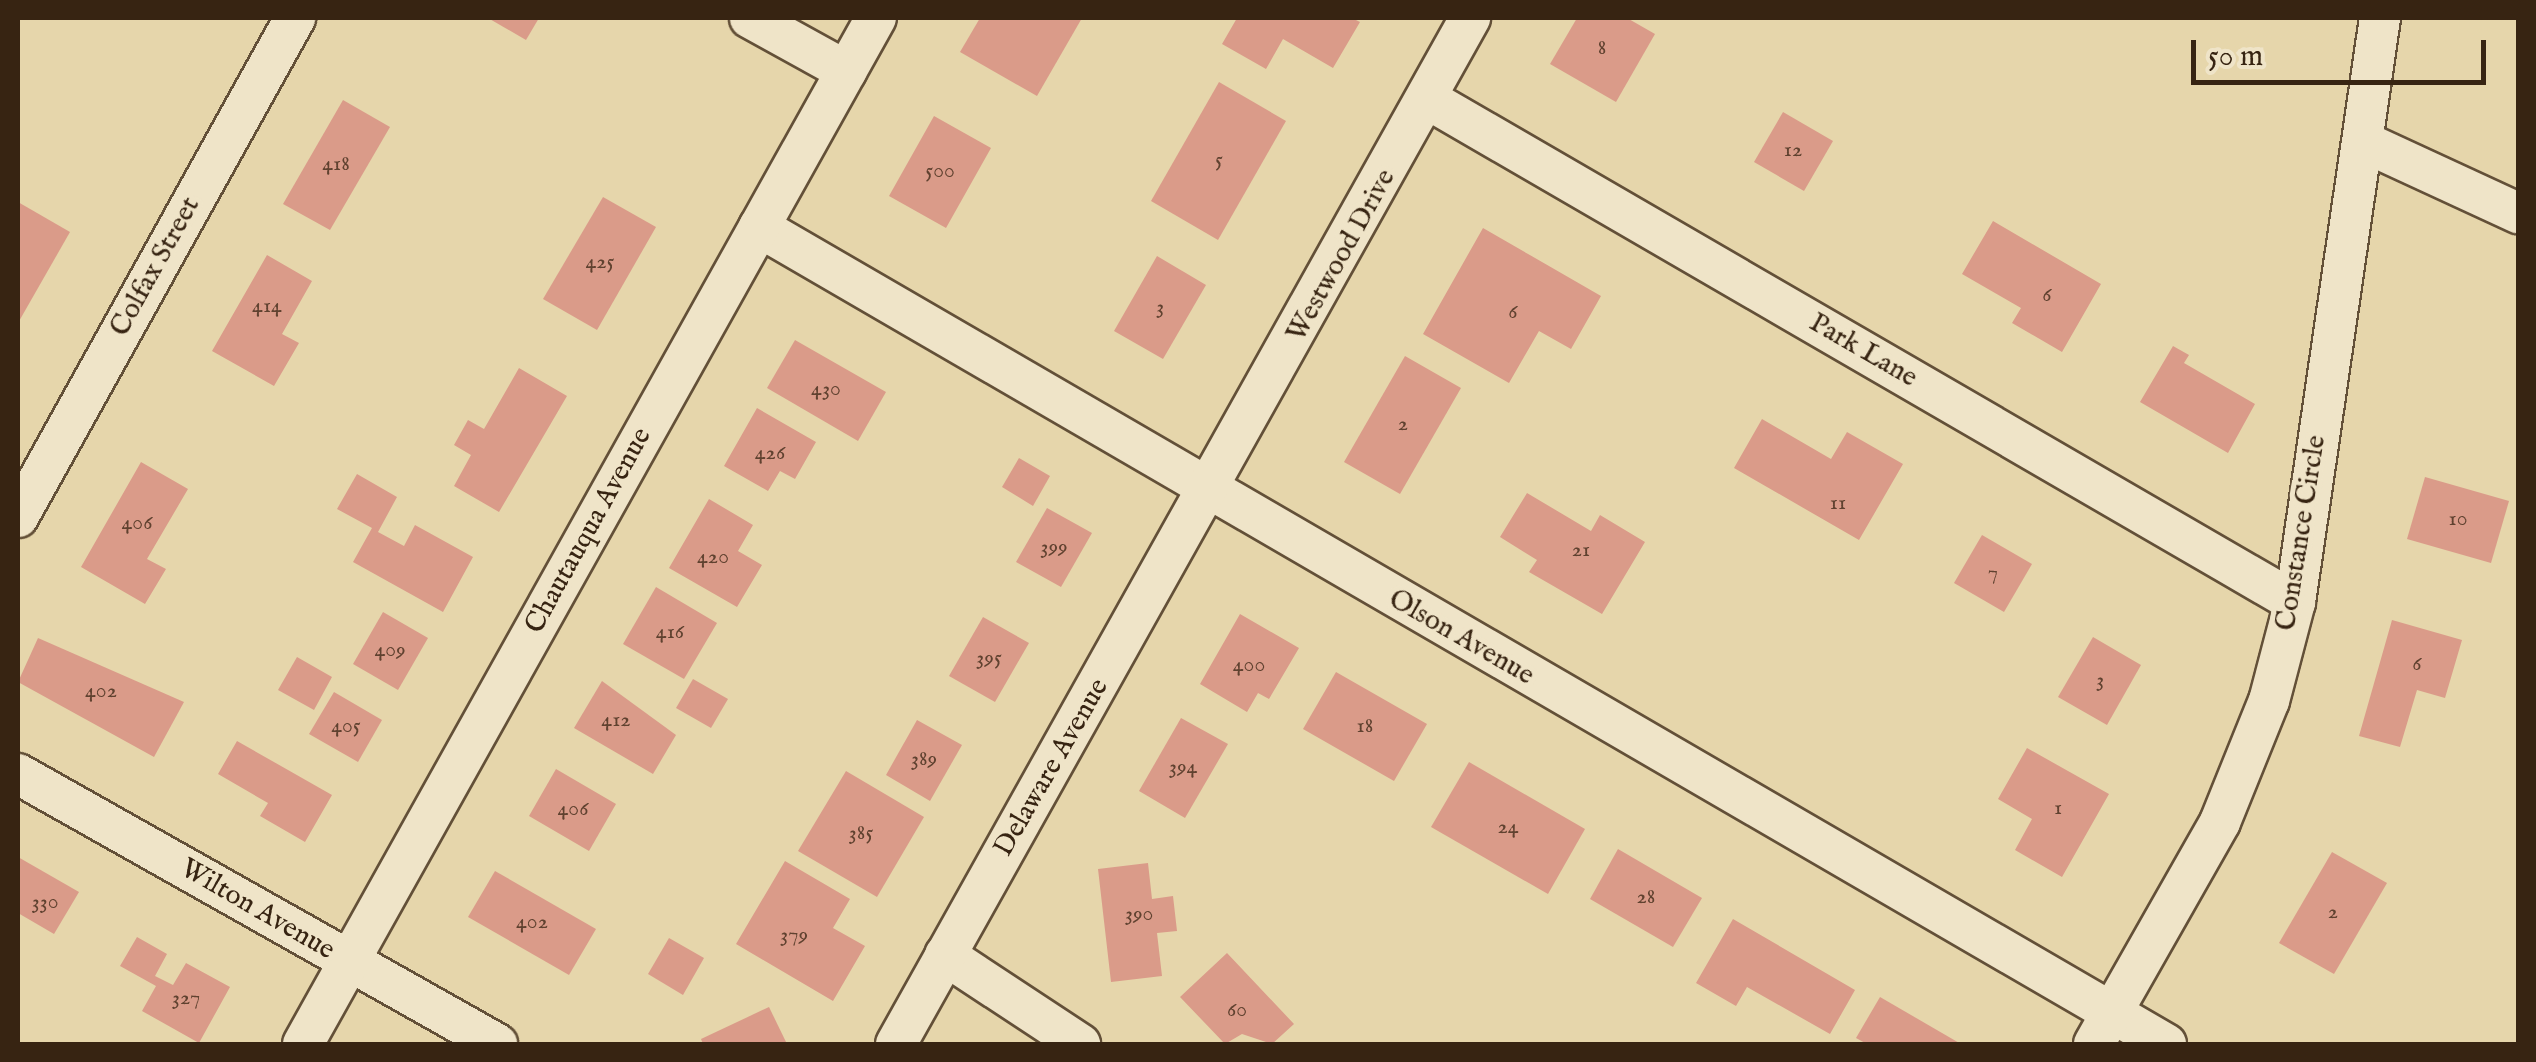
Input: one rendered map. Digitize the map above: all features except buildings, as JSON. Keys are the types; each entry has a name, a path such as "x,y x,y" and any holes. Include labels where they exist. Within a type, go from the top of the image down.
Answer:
{"street":[{"name":"Colfax Street","path":"18,516 294,18"},
{"path":"750,18 846,72"},
{"name":"Chautauqua Avenue","path":"303,1044 876,18"},
{"name":"Westwood Drive","path":"1210,493 1431,101 1470,18"},
{"name":"Constance Circle","path":"2103,1028 2220,822 2269,701 2295,602 2380,18"},
{"name":"Park Lane","path":"1431,101 2295,602"},
{"path":"2364,142 2518,213"},
{"name":"Olson Avenue","path":"759,227 2103,1028 2166,1044"},
{"name":"Delaware Avenue","path":"896,1044 1210,493"},
{"name":"Wilton Avenue","path":"18,774 497,1044"},
{"path":"945,956 1080,1044"}]}
